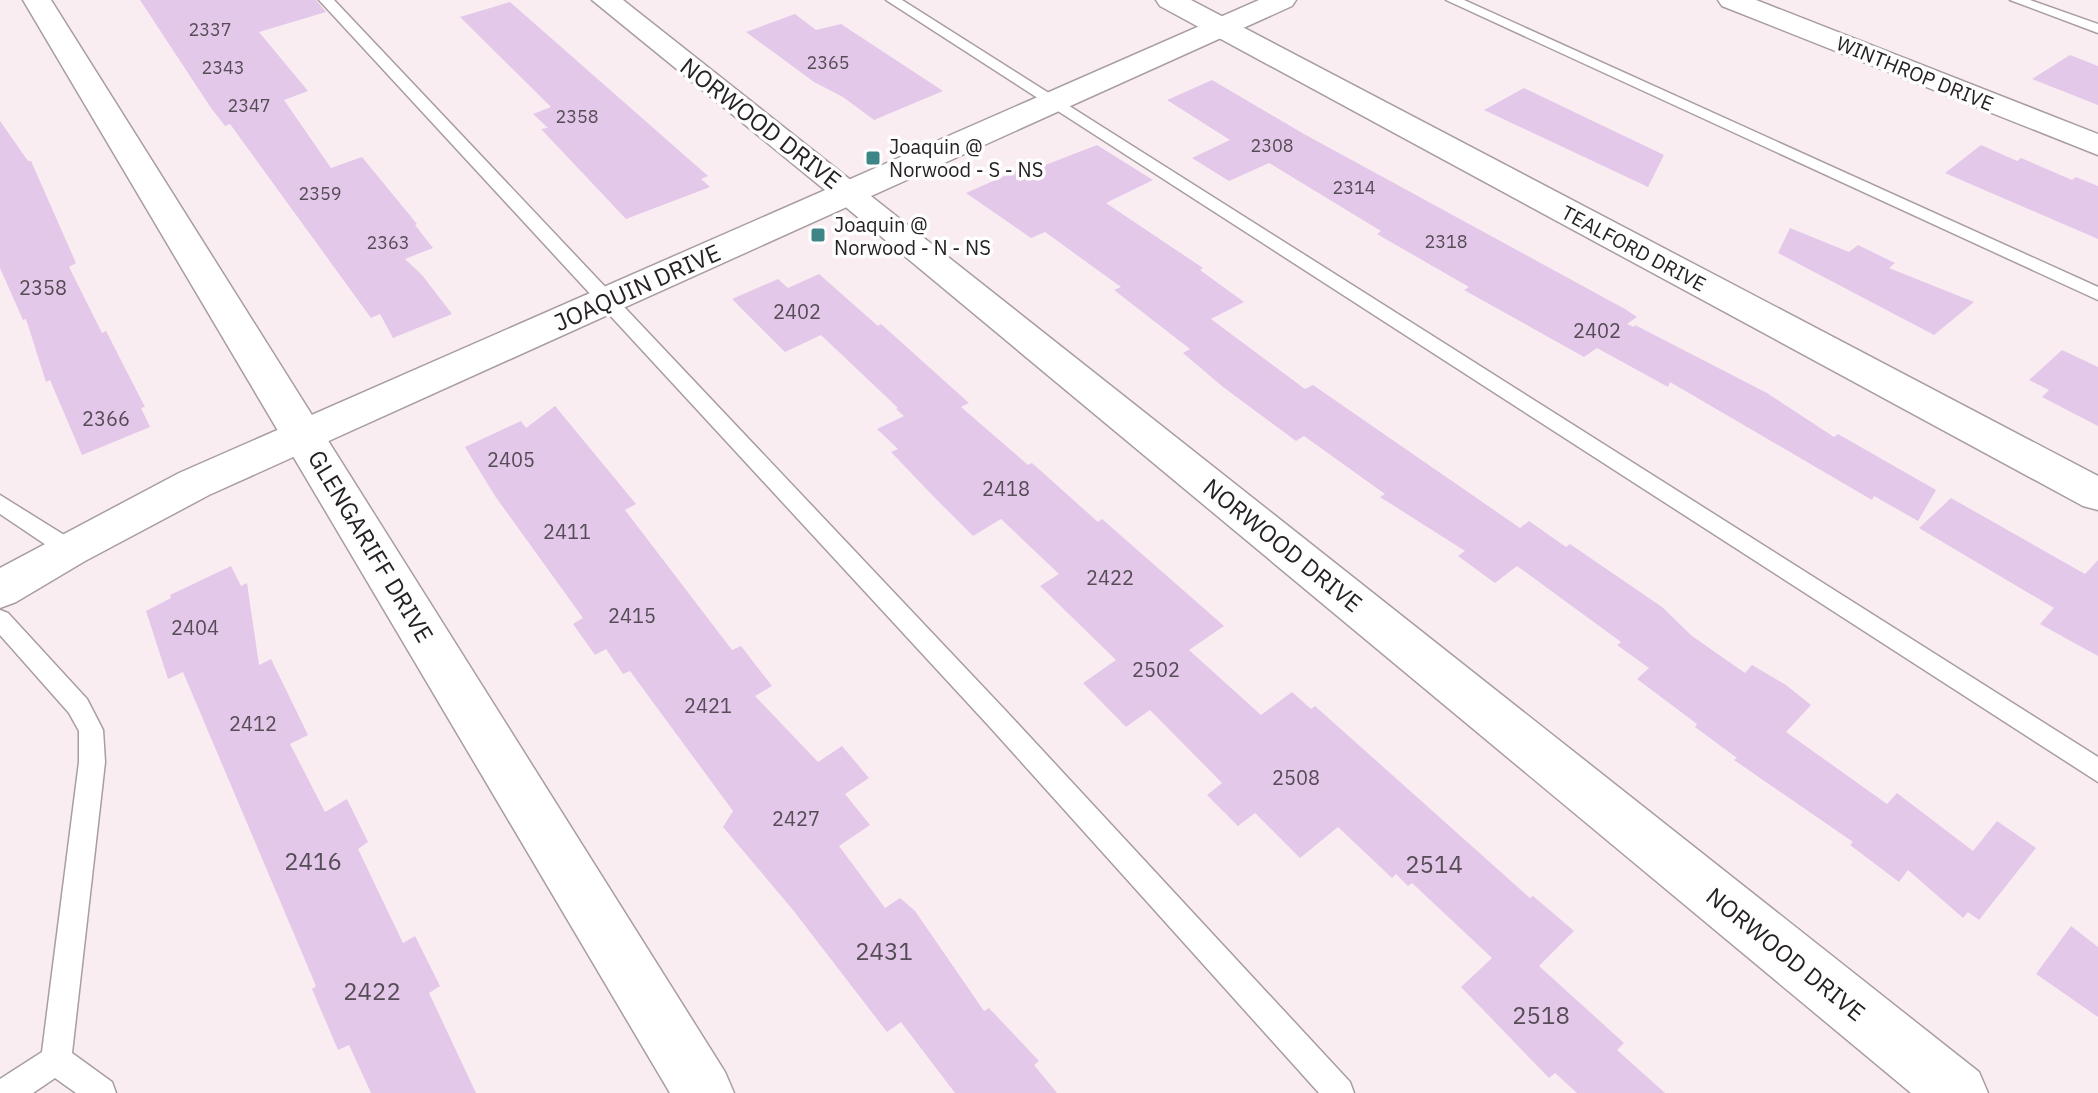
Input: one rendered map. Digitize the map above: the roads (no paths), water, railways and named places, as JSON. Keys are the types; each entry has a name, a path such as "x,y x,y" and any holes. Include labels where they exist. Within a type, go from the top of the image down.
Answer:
{"street":[{"name":"GLENGARIFF DRIVE","path":"37,0 704,1093"},
{"name":"NORWOOD DRIVE","path":"606,0 848,192 1958,1093"},
{"name":"TEALFORD DRIVE","path":"1170,0 2098,495"},
{"name":"JOAQUIN DRIVE","path":"0,590 69,549 194,484 1282,0"},
{"name":"WINTHROP DRIVE","path":"1732,0 2098,145"}],"lane":[{"path":"326,0 1008,730 1339,1093"},
{"path":"893,0 2098,771"},
{"path":"1453,0 2098,294"},
{"path":"2017,0 2098,29"},
{"path":"0,503 69,549"},
{"path":"0,619 78,706 91,730 92,762 56,1060 6,1093"},
{"path":"56,1060 101,1093"}],"place":[{"name":"Joaquin @ Norwood - S - NS","path":"873,158"},
{"name":"Joaquin @ Norwood - N - NS","path":"818,235"}]}
